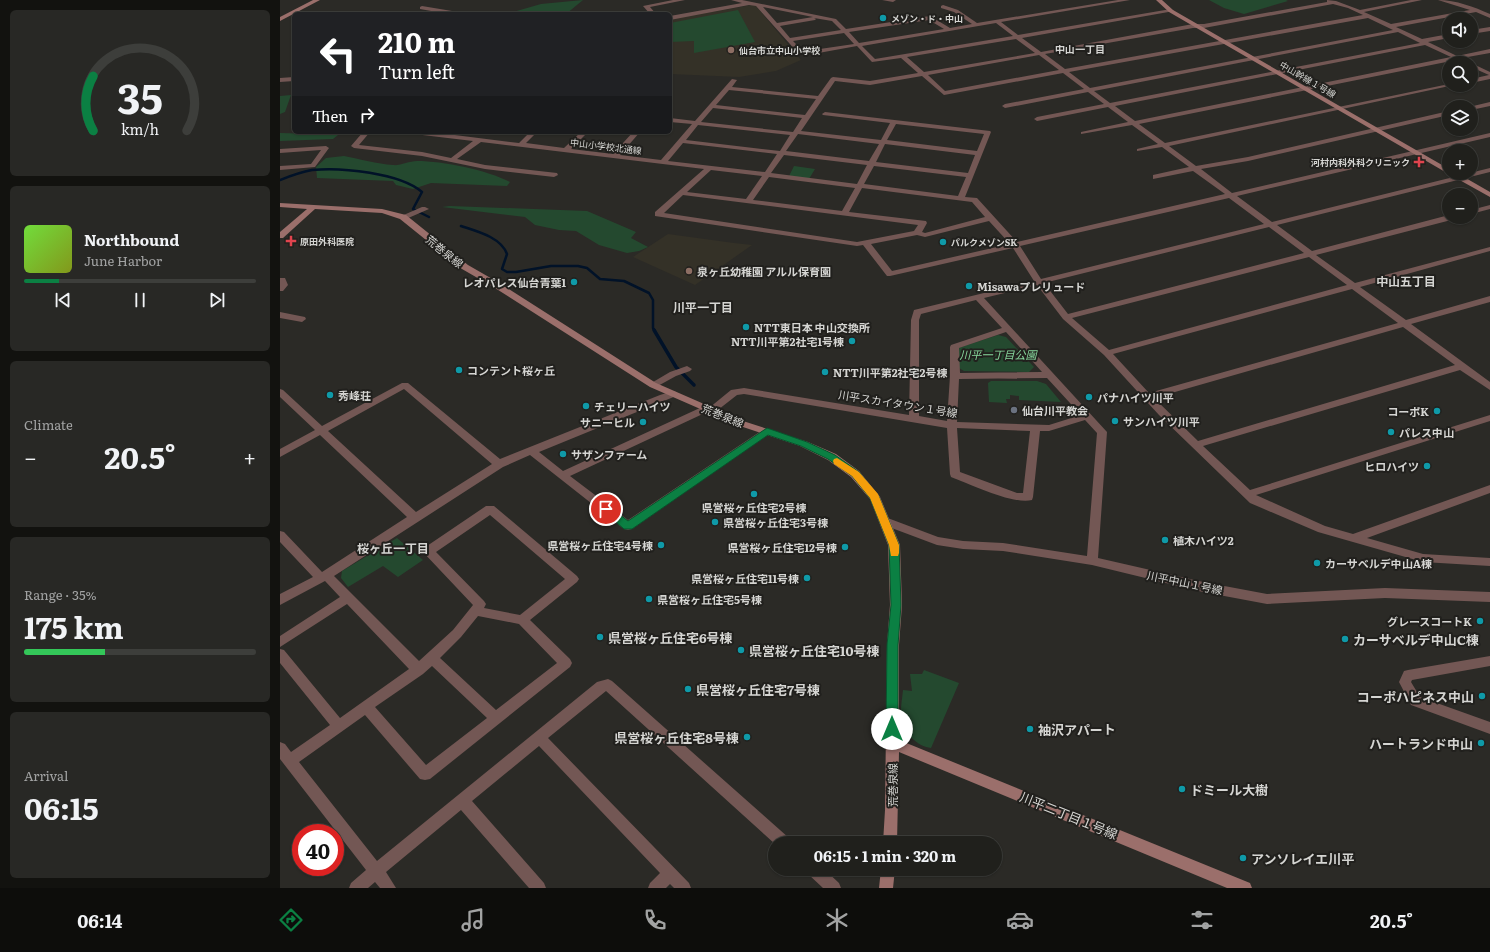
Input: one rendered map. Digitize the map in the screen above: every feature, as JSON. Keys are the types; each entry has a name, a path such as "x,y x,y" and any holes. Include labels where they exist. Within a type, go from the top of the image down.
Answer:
{"street":[{"path":"297,12 317,0"},
{"path":"303,12 326,0"},
{"path":"651,12 646,6 682,0"},
{"path":"734,0 834,20 874,61 1171,11"},
{"path":"885,0 893,0"},
{"path":"755,4 800,52 813,52 1127,0"},
{"name":"中山幹線１号線","path":"1159,0 1171,11 1442,168"},
{"path":"1327,0 1360,11 1454,56"},
{"path":"1360,11 1419,0"},
{"path":"1441,0 1477,10 1490,16"},
{"path":"750,200 833,79 870,83 1233,21 1334,2"},
{"path":"672,18 755,4"},
{"path":"943,7 956,11 975,24"},
{"path":"422,8 446,12"},
{"path":"1390,26 1477,10"},
{"path":"280,22 292,15"},
{"path":"902,56 944,93 1223,41 1369,16"},
{"path":"775,25 820,17"},
{"path":"280,22 292,18"},
{"path":"788,40 930,18 948,29"},
{"path":"996,21 1490,387"},
{"path":"1478,31 1490,29"},
{"path":"1005,106 1399,30"},
{"path":"1037,119 1442,38"},
{"path":"1467,56 1490,51"},
{"path":"1084,133 1442,61"},
{"path":"1478,69 1490,76"},
{"path":"1478,79 1490,76"},
{"path":"280,80 292,79"},
{"path":"663,162 734,80"},
{"path":"1139,150 1442,87"},
{"path":"727,88 820,98"},
{"path":"1478,107 1490,104"},
{"path":"711,106 807,117"},
{"path":"825,114 988,132 960,199"},
{"path":"1156,177 1248,159 1442,115"},
{"path":"672,120 979,153"},
{"path":"845,213 894,122"},
{"path":"365,134 354,146 422,154 485,167 554,175"},
{"name":"中山小学校北通線","path":"430,134 974,200 1015,245 1038,282 1066,317 1107,353 1148,397 1254,500 1322,529 1423,558 1490,562"},
{"path":"520,145 532,134"},
{"path":"566,150 583,134"},
{"path":"615,156 636,134"},
{"path":"866,242 890,274 1490,135"},
{"path":"452,160 478,140"},
{"path":"681,141 970,175"},
{"path":"280,151 326,148 313,166 280,168"},
{"path":"709,168 658,214 857,244 917,233 925,235 990,218"},
{"path":"1478,173 1490,170"},
{"path":"914,418 915,320 917,312 1452,180"},
{"name":"中山幹線１号線","path":"1464,180 1490,195"},
{"path":"681,193 750,200 923,223 917,233"},
{"name":"荒巻泉線","path":"280,205 382,211 407,215 470,270 653,385 740,423 804,444 832,457 855,474 875,497 894,545 896,605 893,645 892,810 890,836"},
{"path":"1478,210 1490,207"},
{"path":"280,236 312,208"},
{"path":"407,215 424,209"},
{"path":"1066,317 1442,220"},
{"path":"1107,353 1490,249"},
{"path":"280,280 282,280 284,286 280,289"},
{"path":"977,296 1102,432 1092,561"},
{"path":"1148,397 1490,299"},
{"path":"280,315 302,318"},
{"path":"1007,330 954,347 955,376 952,425 955,474 1016,497 1028,497 1035,428"},
{"path":"1196,445 1462,366"},
{"path":"653,385 673,374 687,369"},
{"path":"955,376 1049,375"},
{"path":"280,453 405,385 499,464"},
{"name":"川平スカイタウン１号線","path":"563,475 708,410 734,392 744,391 952,425 1049,428 1087,416"},
{"path":"280,392 320,431 415,518"},
{"path":"280,600 323,576 499,464 673,394"},
{"path":"1248,494 1490,418"},
{"path":"531,451 628,526 767,431"},
{"path":"1354,538 1490,490"},
{"path":"290,761 419,670 450,643 480,604 428,551 490,509 573,579 522,620"},
{"name":"川平中山１号線","path":"885,521 937,541 963,545 1003,546 1092,561 1203,587 1267,599 1385,593 1490,597"},
{"path":"280,535 347,598 419,670"},
{"path":"280,642 347,598"},
{"path":"366,707 425,774 566,663 522,620 476,610"},
{"path":"280,654 339,726"},
{"path":"432,658 496,718"},
{"path":"1490,661 1408,675 1405,682 1416,701 1490,728"},
{"path":"356,888 601,686 608,684 776,836"},
{"path":"539,737 684,888"},
{"name":"川平二丁目１号線","path":"892,743 1245,888"},
{"path":"280,748 389,888"},
{"path":"462,800 539,888"},
{"path":"655,888 670,874"},
{"path":"821,876 834,888"},
{"path":"886,888 887,876"}],"shaded area":[{"name":"仙台市立中山小学校","path":"752,5 756,6 801,60 776,71 739,77 672,74 672,19"},
{"name":"泉ヶ丘幼稚園 アルル保育園","path":"668,234 752,245 695,285 633,257"}],"green space":[{"path":"583,0 568,12 513,12 541,4"},
{"path":"1209,0 1288,1 1244,14 1224,8"},
{"path":"738,10 755,42 694,53 694,41 672,42 672,23"},
{"path":"291,95 285,112 280,114 280,96"},
{"path":"280,133 338,135 333,139 280,141"},
{"path":"344,156 375,163 393,165 417,161 452,164 477,170 510,182 507,186 431,183 413,189 396,185 393,181 317,178 316,167 326,158"},
{"path":"794,166 815,169 809,179 789,176"},
{"path":"450,206 587,211 636,232 631,238 648,247 639,251 627,253 599,245 576,231 559,230 535,225 525,217 442,207"},
{"name":"川平一丁目公園","path":"998,335 1006,337 1034,367 1029,372 964,371 959,368 958,348"},
{"path":"991,381 1037,381 1046,384 1061,402 1019,400 1019,396 1010,395 1010,399 1006,399 1007,403 989,402 988,383"},
{"path":"397,538 423,560 398,577 383,566 348,587 341,578 342,571"},
{"path":"924,670 959,683 931,748 916,742 908,735 904,730 901,718 903,690 912,691 910,674 922,674"}],"waterway":[{"path":"280,180 296,174 324,169 354,171 385,176 412,185 422,192 413,209 429,217"},
{"path":"461,226 481,233 499,243 507,254 502,269 507,272 516,272 551,266 578,266 587,268 600,279 624,281 649,293 653,300 653,328 655,331"},
{"path":"654,330 676,367 694,385"}],"slow traffic":[{"path":"837,461 855,474 875,497 894,545 894,553"}],"place":[{"name":"メゾン・ド・中山","path":"883,18"},
{"name":"仙台市立中山小学校","path":"731,50"},
{"name":"河村内科外科クリニック","path":"1419,162"},
{"name":"原田外科医院","path":"291,241"},
{"name":"パルクメゾンSK","path":"943,242"},
{"name":"泉ヶ丘幼稚園 アルル保育園","path":"689,271"},
{"name":"レオパレス仙台青葉1","path":"574,282"},
{"name":"Misawaプレリュード","path":"969,286"},
{"name":"NTT東日本 中山交換所","path":"746,327"},
{"name":"NTT川平第2社宅1号棟","path":"852,341"},
{"name":"コンテント桜ヶ丘","path":"459,370"},
{"name":"NTT川平第2社宅2号棟","path":"825,372"},
{"name":"秀峰荘","path":"330,395"},
{"name":"パナハイツ川平","path":"1089,397"},
{"name":"チェリーハイツ","path":"586,406"},
{"name":"仙台川平教会","path":"1014,410"},
{"name":"コーポK","path":"1437,411"},
{"name":"サンハイツ川平","path":"1115,421"},
{"name":"サニーヒル","path":"643,422"},
{"name":"パレス中山","path":"1391,432"},
{"name":"サザンファーム","path":"563,454"},
{"name":"ヒロハイツ","path":"1427,466"},
{"name":"県営桜ヶ丘住宅2号棟","path":"754,494"},
{"name":"県営桜ヶ丘住宅3号棟","path":"715,522"},
{"name":"植木ハイツ2","path":"1165,540"},
{"name":"県営桜ヶ丘住宅4号棟","path":"661,545"},
{"name":"県営桜ヶ丘住宅12号棟","path":"845,547"},
{"name":"カーサベルデ中山A棟","path":"1317,563"},
{"name":"県営桜ヶ丘住宅11号棟","path":"807,578"},
{"name":"県営桜ヶ丘住宅5号棟","path":"649,599"},
{"name":"グレースコートK","path":"1480,621"},
{"name":"県営桜ヶ丘住宅6号棟","path":"600,637"},
{"name":"カーサベルデ中山C棟","path":"1345,639"},
{"name":"県営桜ヶ丘住宅10号棟","path":"741,650"},
{"name":"県営桜ヶ丘住宅7号棟","path":"688,689"},
{"name":"コーポハピネス中山","path":"1482,696"},
{"name":"袖沢アパート","path":"1030,729"},
{"name":"県営桜ヶ丘住宅8号棟","path":"747,737"},
{"name":"ハートランド中山","path":"1481,743"},
{"name":"ドミール大樹","path":"1182,789"},
{"name":"アンソレイエ川平","path":"1243,858"}],"district":[{"name":"中山一丁目","path":"1080,48"},
{"name":"中山五丁目","path":"1406,281"},
{"name":"川平一丁目","path":"703,307"},
{"name":"桜ヶ丘一丁目","path":"393,548"}],"route":[{"path":"606,509 628,526 767,431 804,444 832,457 855,474 875,497 894,545 896,605 893,645 892,729"}]}
